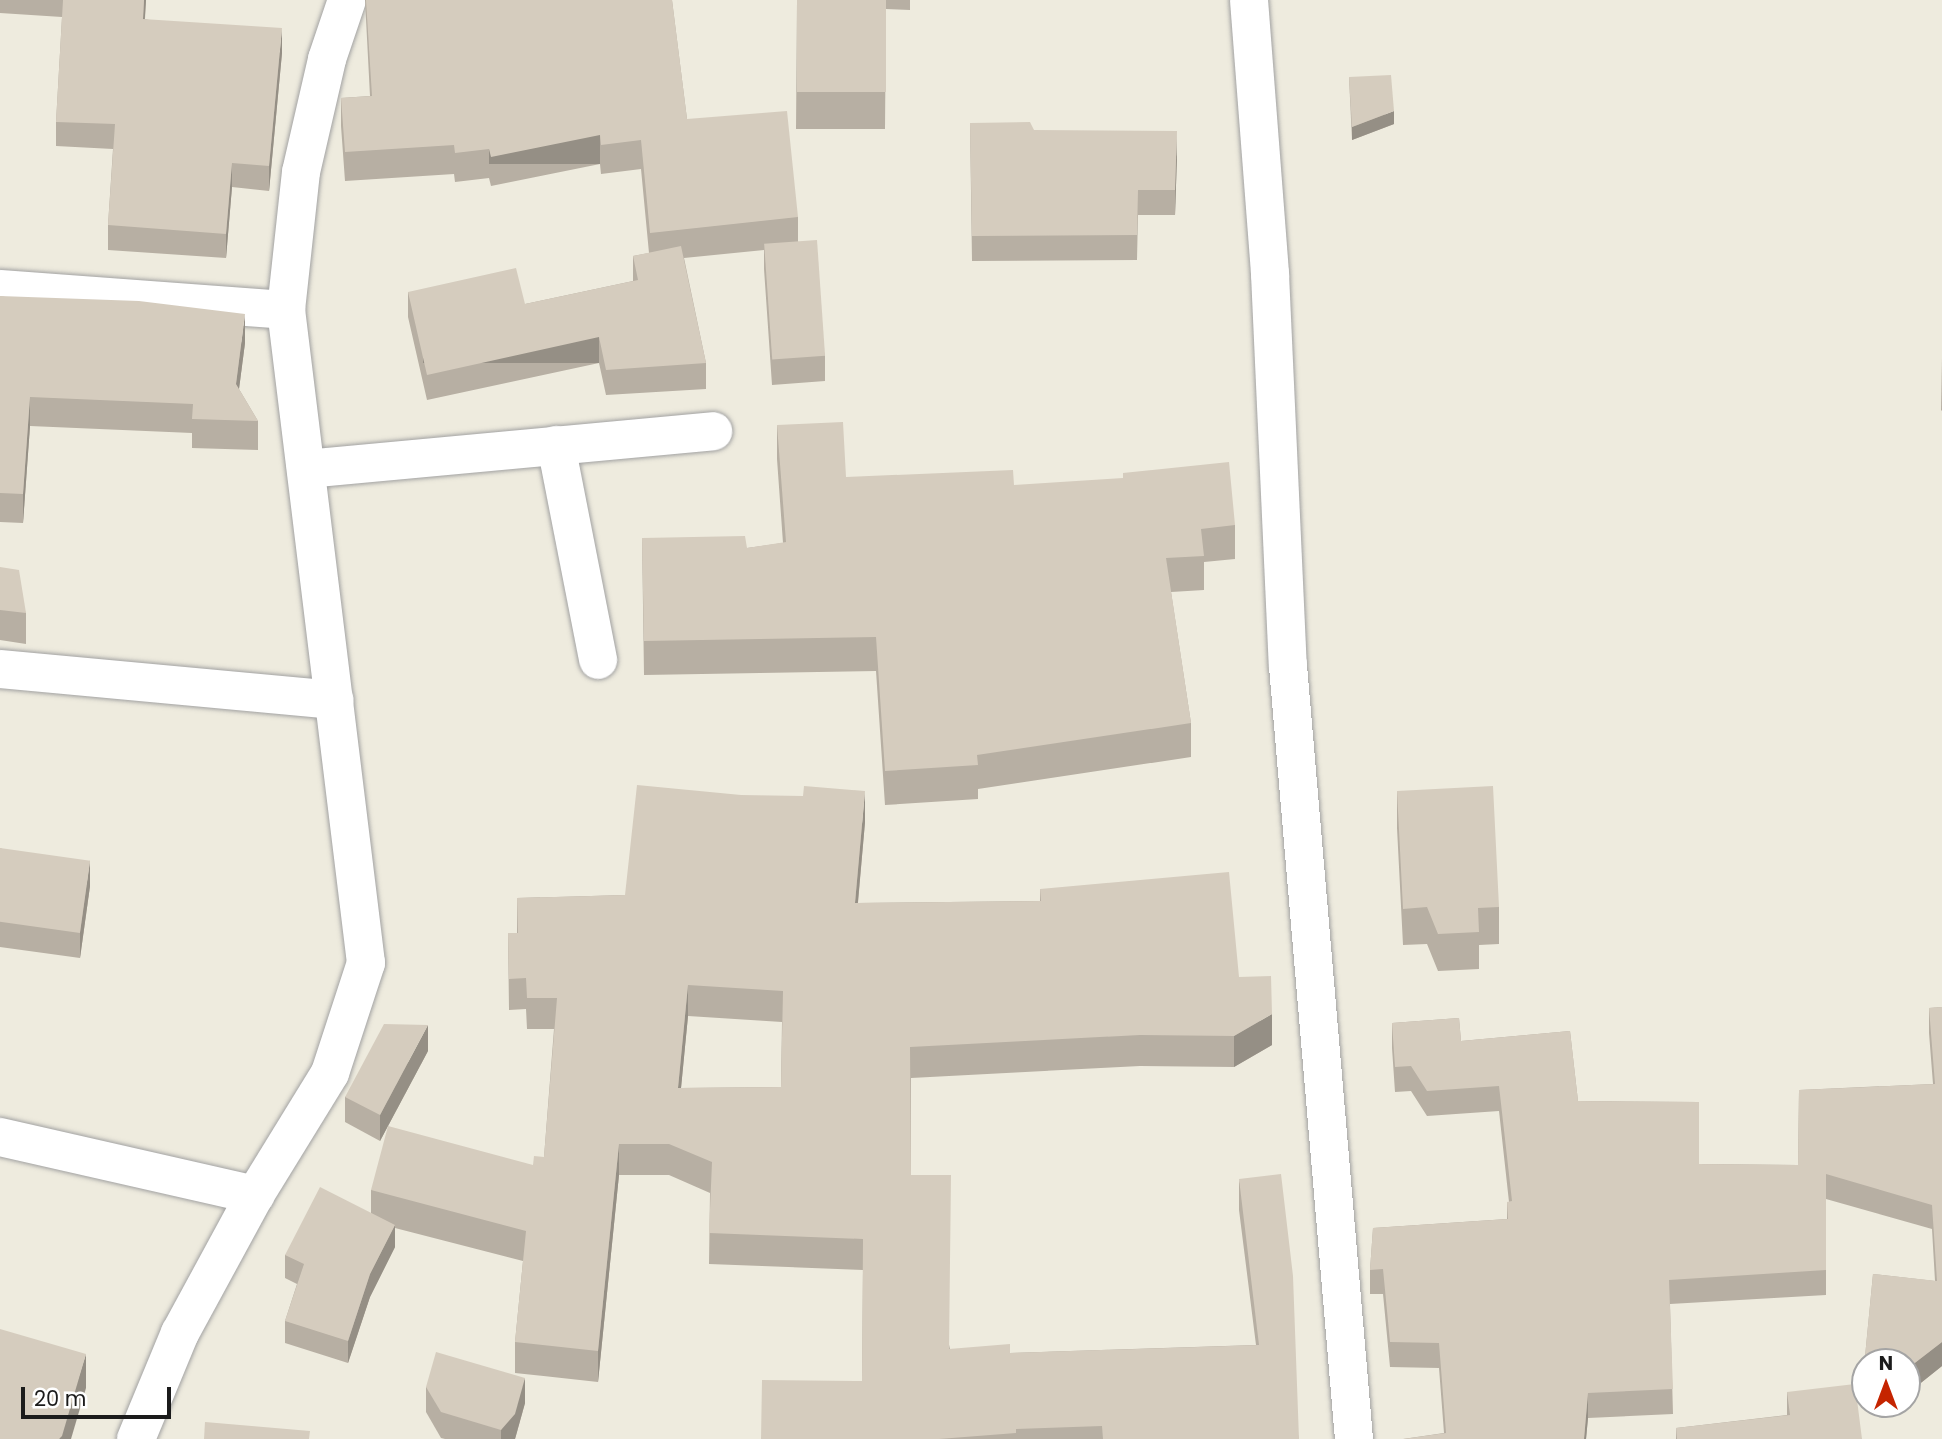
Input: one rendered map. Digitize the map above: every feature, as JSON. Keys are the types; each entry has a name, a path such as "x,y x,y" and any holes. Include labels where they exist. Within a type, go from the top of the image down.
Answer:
{"street":[{"path":"135,1439 180,1333 256,1195 330,1073 366,963 286,310 301,172 327,59 347,0"},
{"path":"1250,0 1270,274 1288,666 1354,1439"},
{"path":"0,289 286,310"},
{"path":"306,468 713,431"},
{"path":"556,445 598,660"},
{"path":"0,669 335,700"},
{"path":"0,1137 256,1195"}],"building":[{"path":"63,0 144,0 143,19 282,28 269,166 232,163 226,234 108,225 115,124 56,122"},
{"path":"366,0 672,0 687,119 787,111 798,217 650,233 641,140 601,145 600,135 491,157 489,149 455,153 454,145 345,152 341,98 372,96"},
{"path":"797,0 886,0 886,92 797,92"},
{"path":"1391,75 1394,111 1352,127 1349,77"},
{"path":"1030,122 1034,130 1177,131 1175,190 1138,190 1137,235 972,236 970,123"},
{"path":"817,240 825,356 772,359 764,244"},
{"path":"681,246 706,363 606,370 599,337 427,375 408,292 516,268 525,304 638,280 633,256"},
{"path":"0,296 139,301 245,314 236,384 258,421 192,419 193,404 30,397 23,494 0,493"},
{"path":"843,422 846,477 1013,470 1014,485 1123,478 1123,473 1229,462 1235,525 1201,529 1204,556 1166,558 1191,723 977,755 978,765 885,771 876,637 644,641 642,538 745,536 747,548 786,542 777,425"},
{"path":"0,567 19,570 26,613 0,610"},
{"path":"637,785 741,795 803,796 804,786 865,791 855,903 1041,901 1040,889 1229,872 1239,977 1271,976 1272,1014 1234,1036 1140,1035 910,1047 911,1175 951,1175 949,1349 1010,1344 1010,1353 1259,1345 1239,1179 1281,1174 1293,1276 1299,1439 1103,1439 1102,1426 1016,1429 1016,1433 939,1439 761,1439 762,1380 862,1381 863,1239 709,1233 712,1162 669,1144 619,1144 598,1351 515,1342 526,1231 371,1190 388,1126 533,1165 534,1156 544,1157 557,998 527,998 526,978 509,979 508,933 518,933 517,898 625,895","holes":["688,985 783,991 781,1087 678,1088"]},
{"path":"1493,786 1499,907 1478,908 1479,932 1438,934 1427,907 1403,909 1397,791"},
{"path":"0,848 90,861 80,933 0,922"},
{"path":"1942,1007 1942,1342 1921,1358 1921,1348 1866,1348 1873,1274 1937,1281 1932,1205 1826,1174 1826,1270 1669,1280 1673,1389 1588,1393 1584,1439 1403,1439 1446,1433 1439,1343 1390,1342 1383,1269 1370,1270 1373,1228 1508,1219 1507,1202 1512,1201 1499,1086 1427,1091 1411,1066 1395,1067 1392,1023 1459,1018 1461,1041 1570,1031 1578,1101 1699,1102 1699,1164 1798,1165 1799,1090 1935,1084 1929,1008"},
{"path":"384,1024 428,1025 380,1115 345,1097"},
{"path":"320,1187 395,1225 370,1274 348,1341 285,1321 304,1264 285,1255"},
{"path":"0,1329 86,1354 59,1439 0,1439"},
{"path":"436,1352 525,1378 515,1414 501,1430 441,1412 426,1387"},
{"path":"1851,1384 1851,1418 1859,1418 1862,1439 1677,1439 1676,1428 1790,1415 1787,1392"},
{"path":"205,1422 310,1431 309,1439 204,1439"}]}
